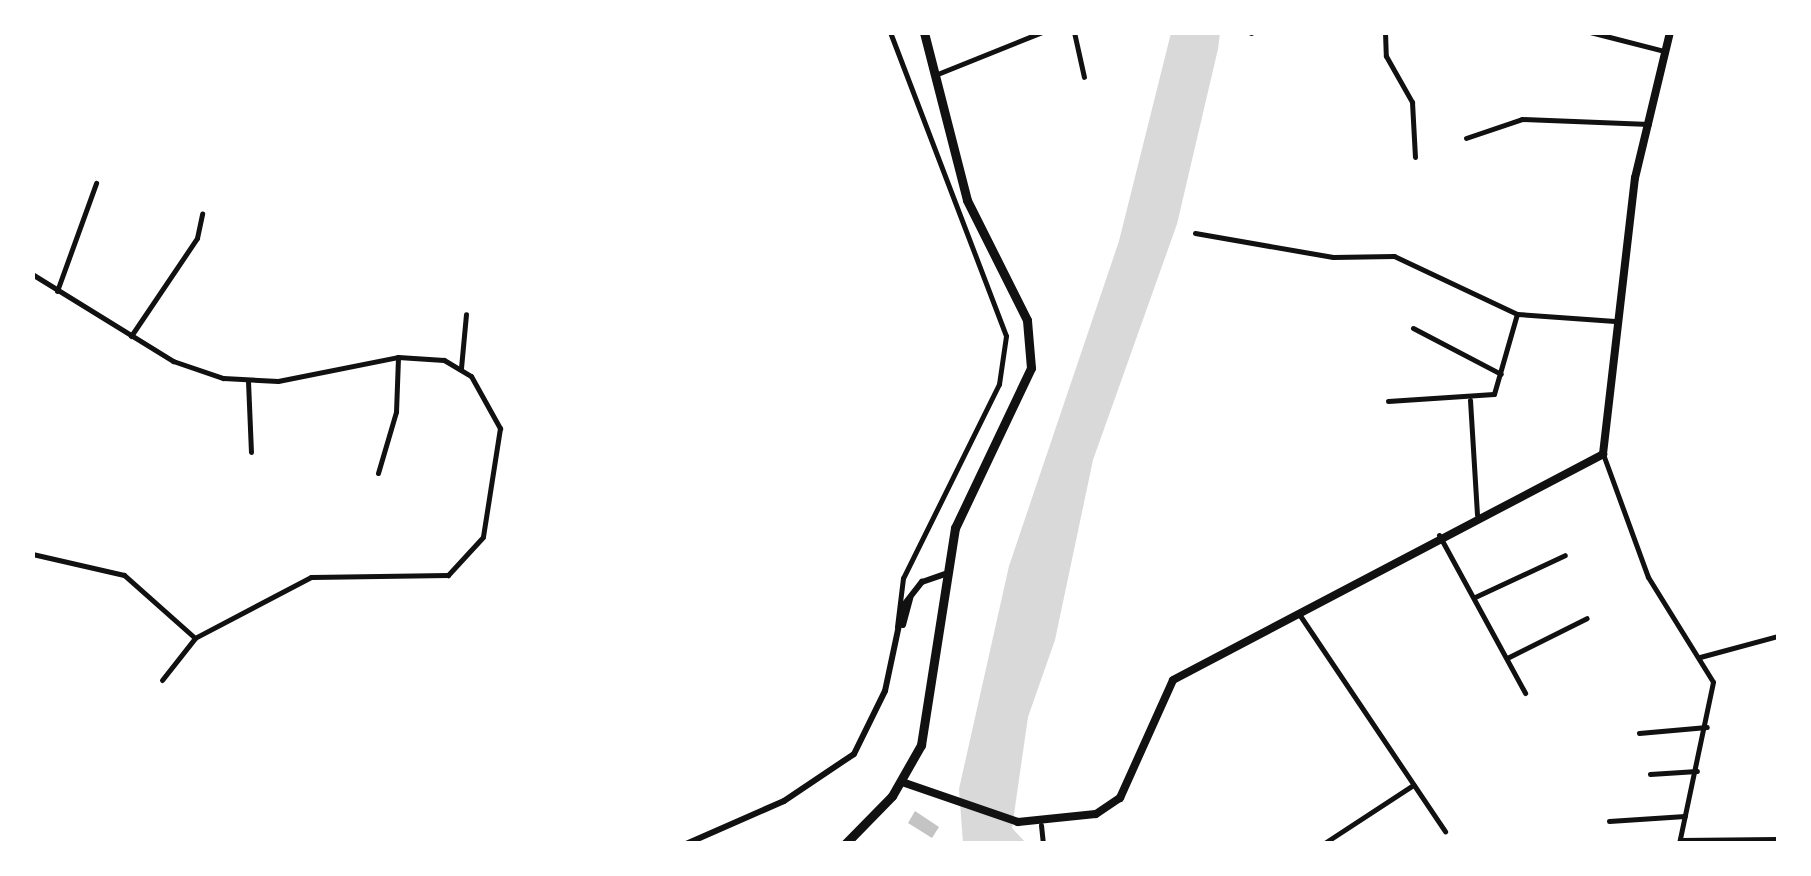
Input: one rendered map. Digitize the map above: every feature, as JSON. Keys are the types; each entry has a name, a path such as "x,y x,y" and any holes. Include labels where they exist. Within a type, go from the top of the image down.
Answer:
{"highway":[{"path":"846,844 902,782 931,704 945,574 968,496 1022,396 1032,340 967,200 924,32"}],"main road":[{"path":"902,782 1018,822 1041,825 1111,807 1174,680 1439,535 1603,454 1615,322 1670,32"}],"street":[{"path":"890,32 1006,336 999,384 903,578 899,640"},
{"path":"935,75 1042,32"},
{"path":"1074,32 1084,77"},
{"path":"1385,32 1386,56 1412,102 1415,156"},
{"path":"1590,32 1666,51"},
{"path":"1466,138 1522,118 1650,124"},
{"path":"57,291 96,183"},
{"path":"131,336 197,238 202,214"},
{"path":"1196,232 1332,257 1394,256 1517,314 1615,322"},
{"path":"32,274 195,371 248,381 398,357 461,368"},
{"path":"162,680 195,638 311,577 414,581 462,567 482,537 500,428 461,368 466,314"},
{"path":"1388,401 1470,400 1494,394 1517,314"},
{"path":"1413,328 1501,374"},
{"path":"378,474 396,412 398,357"},
{"path":"248,381 251,452"},
{"path":"1470,400 1476,516"},
{"path":"1603,454 1648,577 1713,682 1707,727 1680,842 1778,840"},
{"path":"1439,535 1526,693"},
{"path":"32,554 124,574 195,638"},
{"path":"1475,598 1565,554"},
{"path":"686,844 784,801 854,754 872,728 910,598 945,574"},
{"path":"1297,612 1445,831"},
{"path":"1507,658 1588,618"},
{"path":"1700,657 1778,636"},
{"path":"1639,732 1707,727"},
{"path":"1650,774 1697,771"},
{"path":"1323,844 1413,785"},
{"path":"1609,821 1685,816"},
{"path":"1041,825 1043,844"}],"shaded area":[{"path":"1171,33 1220,33 1218,49 1177,224 1093,460 1055,640 1028,717 1012,828 1026,843 963,843 959,789 1009,566 1119,241"}],"building":[{"path":"915,811 939,827 932,838 908,823"}]}
